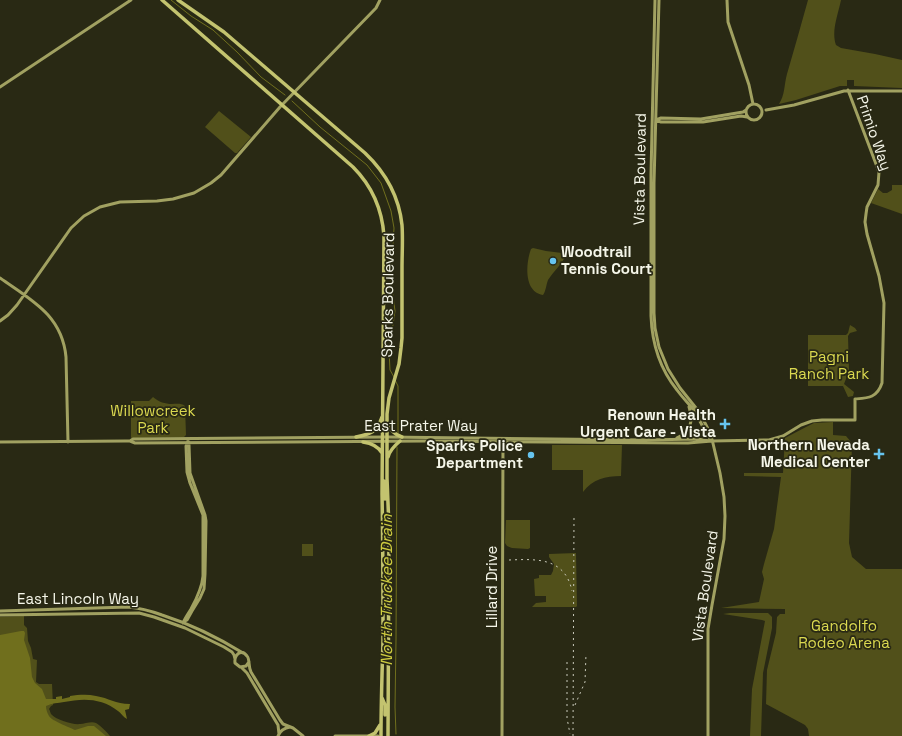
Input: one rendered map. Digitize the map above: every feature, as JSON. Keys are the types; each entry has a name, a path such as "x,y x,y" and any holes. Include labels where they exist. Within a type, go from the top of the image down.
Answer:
{"main road":[{"name":"Sparks Boulevard","path":"162,0 353,167 369,186 379,207 384,236 382,480 383,581 380,736"},
{"name":"Sparks Boulevard","path":"178,0 224,32 370,157 382,172 394,194 400,214 402,235 401,348 388,404 387,462 389,528 387,736"},
{"path":"356,437 365,435 375,430 380,423 383,414"},
{"path":"388,423 392,431 398,436 402,437"},
{"path":"387,462 391,451 400,441"},
{"path":"363,442 380,449 383,458"},
{"path":"382,480 384,482 385,498 388,506"},
{"path":"383,581 385,588 385,626 388,636"},
{"path":"381,695 385,705 387,736"},
{"path":"369,736 379,729 381,724"}],"street":[{"path":"0,87 131,0"},
{"path":"0,322 13,310 67,234 84,216 100,207 114,203 157,202 187,196 199,191 221,175 294,92 376,8 380,0"},
{"name":"Vista Boulevard","path":"655,0 654,313 656,332 659,347 672,376 704,419 711,435 722,486 725,516 723,546 708,629 708,736"},
{"name":"Vista Boulevard","path":"659,0 650,220 650,316 657,353 665,372 697,416 707,435 712,441"},
{"path":"727,0 730,32 749,85 753,104"},
{"path":"654,120 661,118 701,119 743,112 748,106 753,104 757,104 766,110 791,106 848,90 902,91"},
{"name":"Primio Way","path":"848,90 879,172 878,185 867,207 865,225 879,276 884,306 881,385 877,392 872,396 855,399 855,420"},
{"path":"761,108 762,114"},
{"path":"746,110 747,117"},
{"path":"654,120 660,122 698,123 743,116 755,120 759,118 766,110"},
{"path":"0,278 40,307 50,317 60,332 64,344 66,362 68,442"},
{"path":"650,316 656,332"},
{"path":"652,332 659,347"},
{"path":"672,440 684,435 690,426 692,415 687,402"},
{"name":"East Prater Way","path":"0,442 130,441 135,443 188,440 402,437 688,443 769,440 783,436 801,425 812,421 855,420"},
{"name":"East Prater Way","path":"188,440 388,442 697,439 712,441"},
{"path":"181,626 183,622 187,620 200,598 204,589 206,574 206,521 190,473 188,440"},
{"name":"Lillard Drive","path":"502,736 503,440"},
{"name":"East Lincoln Way","path":"0,611 138,608 149,610 183,622 243,653"},
{"name":"East Lincoln Way","path":"0,615 136,612 181,626 224,647 232,652 235,659"},
{"path":"279,735 278,725 247,673 236,664 235,659 238,654 243,653 248,657 251,672 283,724 293,728 303,736"},
{"path":"241,667 246,666 249,662"},
{"path":"279,735 284,729 290,727"},
{"path":"297,731 298,736"},
{"path":"335,736 380,736"}],"green space":[{"path":"808,0 841,0 834,34 836,45 841,48 902,60 902,88 854,86 854,80 847,80 847,86 840,86 779,104"},
{"path":"219,111 251,137 237,153 235,153 205,127"},
{"path":"892,185 902,185 902,214 871,203 878,189 883,193 887,193 892,190"},
{"path":"533,248 564,253 566,255 548,280 543,295 537,293 529,283 527,268 529,255 531,249"},
{"name":"Pagni Ranch Park","path":"850,325 857,331 850,333 848,336 849,371 844,384 854,392 853,396 848,397 843,386 808,386 808,335 846,335"},
{"name":"Willowcreek Park","path":"153,397 164,403 180,404 185,406 186,435 184,437 131,438 131,401 149,401"},
{"name":"Gandolfo Rodeo Arena","path":"833,422 833,435 846,436 852,443 849,543 852,557 866,569 902,569 902,736 809,736 808,729 805,725 766,704 767,670 776,633 777,617 780,614 785,614 785,609 721,608 759,602 764,579 762,572 774,529 781,477 744,476 744,473 783,473 785,438 814,423"},
{"path":"552,445 622,445 621,476 595,481 583,492 583,470 552,470"},
{"path":"506,520 530,520 530,548 512,548 507,546 505,543"},
{"path":"302,544 313,544 313,556 302,556"},
{"path":"576,553 577,606 532,607 536,603 546,602 546,596 535,596 534,579 539,578 539,575 551,575 554,564 549,557 549,554"},
{"path":"768,613 772,617 772,628 763,673 761,736 750,736 752,689 765,621 723,614"},
{"path":"24,616 24,625 27,628 28,641 33,659 37,660 36,682 39,684 52,684 53,705 49,709 51,714 65,722 73,724 96,723 110,736 0,736 0,617"}],"shaded area":[{"path":"24,631 25,633 24,640 30,658 32,677 35,683 42,689 46,699 56,699 56,697 62,696 62,699 70,696 89,695 130,704 129,709 125,710 127,719 112,707 99,701 71,701 46,706 49,716 57,722 75,730 88,726 94,726 106,736 0,736 0,635"}],"waterway":[{"name":"North Truckee Drain","path":"171,0 191,16 213,30 261,77 285,95"},
{"name":"North Truckee Drain","path":"292,101 320,127 367,165 381,183 391,211 394,228 391,280 395,311 389,351 390,370 394,377"},
{"name":"North Truckee Drain","path":"395,380 398,386 398,433"},
{"name":"North Truckee Drain","path":"396,734 397,447"}],"railway":[{"path":"573,736 574,516"},
{"path":"509,560 539,560 548,562 563,572 572,591"},
{"path":"575,705 585,682 586,654"},
{"path":"567,662 567,718 570,734"}],"place":[{"name":"Woodtrail Tennis Court","path":"553,261"},
{"name":"Renown Health Urgent Care - Vista","path":"725,424"},
{"name":"Northern Nevada Medical Center","path":"879,454"},
{"name":"Sparks Police Department","path":"531,455"}]}
